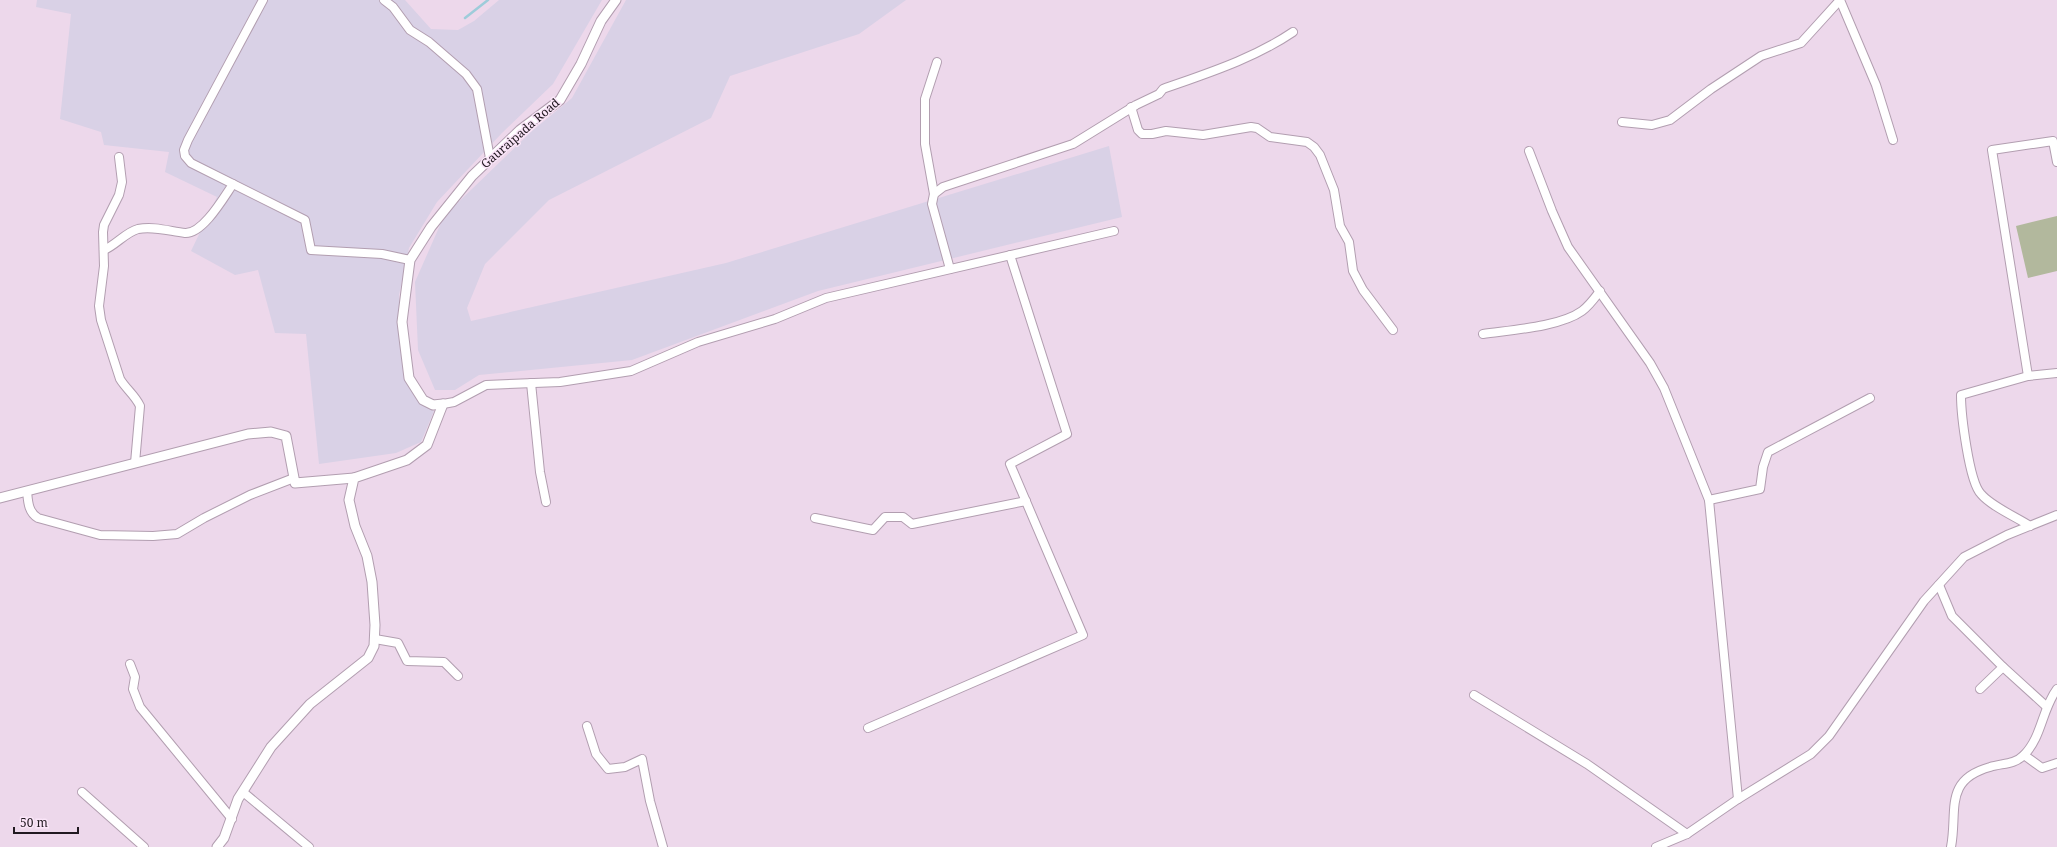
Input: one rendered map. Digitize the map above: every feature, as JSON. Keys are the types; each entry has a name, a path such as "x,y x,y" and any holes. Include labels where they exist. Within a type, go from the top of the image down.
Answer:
{"street":[{"path":"263,0 184,150 185,156 191,163 305,220 311,250 382,254 410,260"},
{"path":"384,0 393,7 410,30 429,42 466,74 477,89 490,158"},
{"name":"Gauraipada Road","path":"443,404 433,405 423,400 409,378 402,322 410,260 431,227 472,176 520,130 560,100 581,64 601,21 616,0"},
{"path":"1622,122 1652,125 1670,120 1711,89 1761,56 1801,43 1840,0 1876,85 1893,140"},
{"path":"934,194 943,187 1073,144 1131,108 1159,94 1163,89 1246,59 1293,32"},
{"path":"937,62 925,99 925,144 934,194 932,204 950,269"},
{"path":"1131,108 1138,130 1142,134 1152,134 1166,131 1203,135 1251,127 1257,128 1270,137 1301,141 1314,147 1320,155 1334,190 1340,226 1349,242 1353,271 1363,290 1393,330"},
{"path":"2028,376 1992,150 2053,141 2057,162"},
{"path":"1529,151 1549,204 1568,247 1650,363 1664,388 1709,500 1738,799"},
{"path":"119,157 122,182 119,194 104,225 104,266 99,300 101,320 120,378 124,386 137,400 140,406 135,463"},
{"path":"104,250 137,229 164,229 184,233 195,231 209,217 234,184"},
{"path":"0,498 248,434 271,432 286,436 295,483 354,478 407,460 427,445 443,404 454,402 486,385 560,382 631,371 698,342 775,318 826,298 1114,231"},
{"path":"868,728 1083,635 1010,464 1067,434 1010,255"},
{"path":"1483,334 1558,322 1580,312 1591,303 1600,291"},
{"path":"2030,526 1979,493 1973,474 1961,395 2028,376 2057,373"},
{"path":"532,383 540,472 546,502"},
{"path":"1709,500 1760,489 1763,467 1768,452 1870,398"},
{"path":"27,491 29,508 32,514 38,518 100,535 153,536 177,534 204,518 250,495 294,478"},
{"path":"217,847 224,838 238,799 244,792 271,747 310,704 368,658 374,646 376,625 372,582 367,556 355,526 349,500 354,478"},
{"path":"815,518 872,530 885,516 903,517 912,524 1026,501"},
{"path":"1656,847 1687,834 1738,799 1811,754 1828,736 1924,601 1964,557 2008,535 2057,515"},
{"path":"1939,585 1952,616 2003,667 2047,707"},
{"path":"375,640 398,643 407,661 444,662 458,676"},
{"path":"130,664 135,677 133,689 140,707 232,819"},
{"path":"1980,689 2003,667"},
{"path":"1951,847 1955,796 1963,781 1975,773 1990,767 2009,764 2024,755 2036,736 2047,707 2057,689"},
{"path":"1474,694 1588,764 1687,834"},
{"path":"587,726 596,754 608,769 625,767 642,759 650,801 663,847"},
{"path":"2024,755 2042,768 2057,763"},
{"path":"82,792 144,847"},
{"path":"244,792 309,847"}],"shaded area":[{"path":"37,0 405,0 431,29 458,30 474,21 499,0 602,0 553,84 502,133 437,202 409,248 399,295 404,371 424,405 434,411 421,442 396,453 319,464 306,334 275,333 258,270 235,275 191,251 217,197 165,172 169,152 104,145 101,132 60,119 71,14 36,7"},
{"path":"626,0 906,0 859,34 730,76 711,118 549,200 485,264 467,308 471,321 726,263 1109,146 1122,217 818,291 632,360 479,375 455,390 435,390 418,350 415,282 444,216 532,131 572,98"}],"green space":[{"path":"2057,216 2057,271 2028,278 2016,226"}],"waterway":[{"path":"465,18 488,0"}]}
